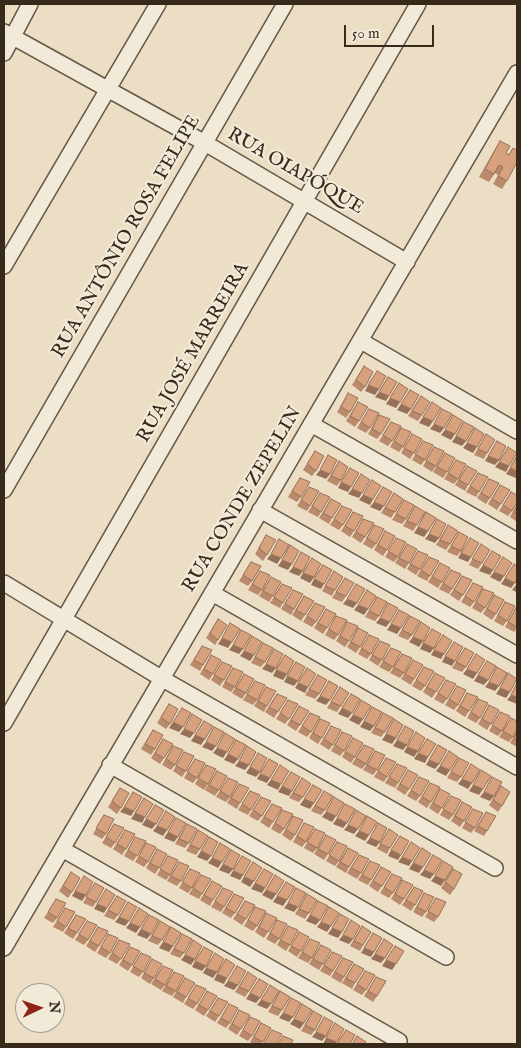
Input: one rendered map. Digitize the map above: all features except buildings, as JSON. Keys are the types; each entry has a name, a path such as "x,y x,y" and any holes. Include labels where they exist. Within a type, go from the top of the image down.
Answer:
{"street":[{"path":"4,53 8,34 30,4"},
{"path":"4,266 110,89 158,4"},
{"name":"RUA ANTÔNIO ROSA FELIPE","path":"4,490 285,4"},
{"name":"RUA JOSÉ MARREIRA","path":"4,723 418,4"},
{"name":"RUA OIAPÓQUE","path":"8,34 110,89 305,200 407,262"},
{"name":"RUA CONDE ZEPELIN","path":"4,948 517,73"},
{"path":"360,341 517,431"},
{"path":"311,424 517,541"},
{"path":"260,510 517,654"},
{"path":"4,583 161,678 495,868"},
{"path":"212,593 517,767"},
{"path":"110,765 446,956"},
{"path":"62,849 399,1041"}]}
